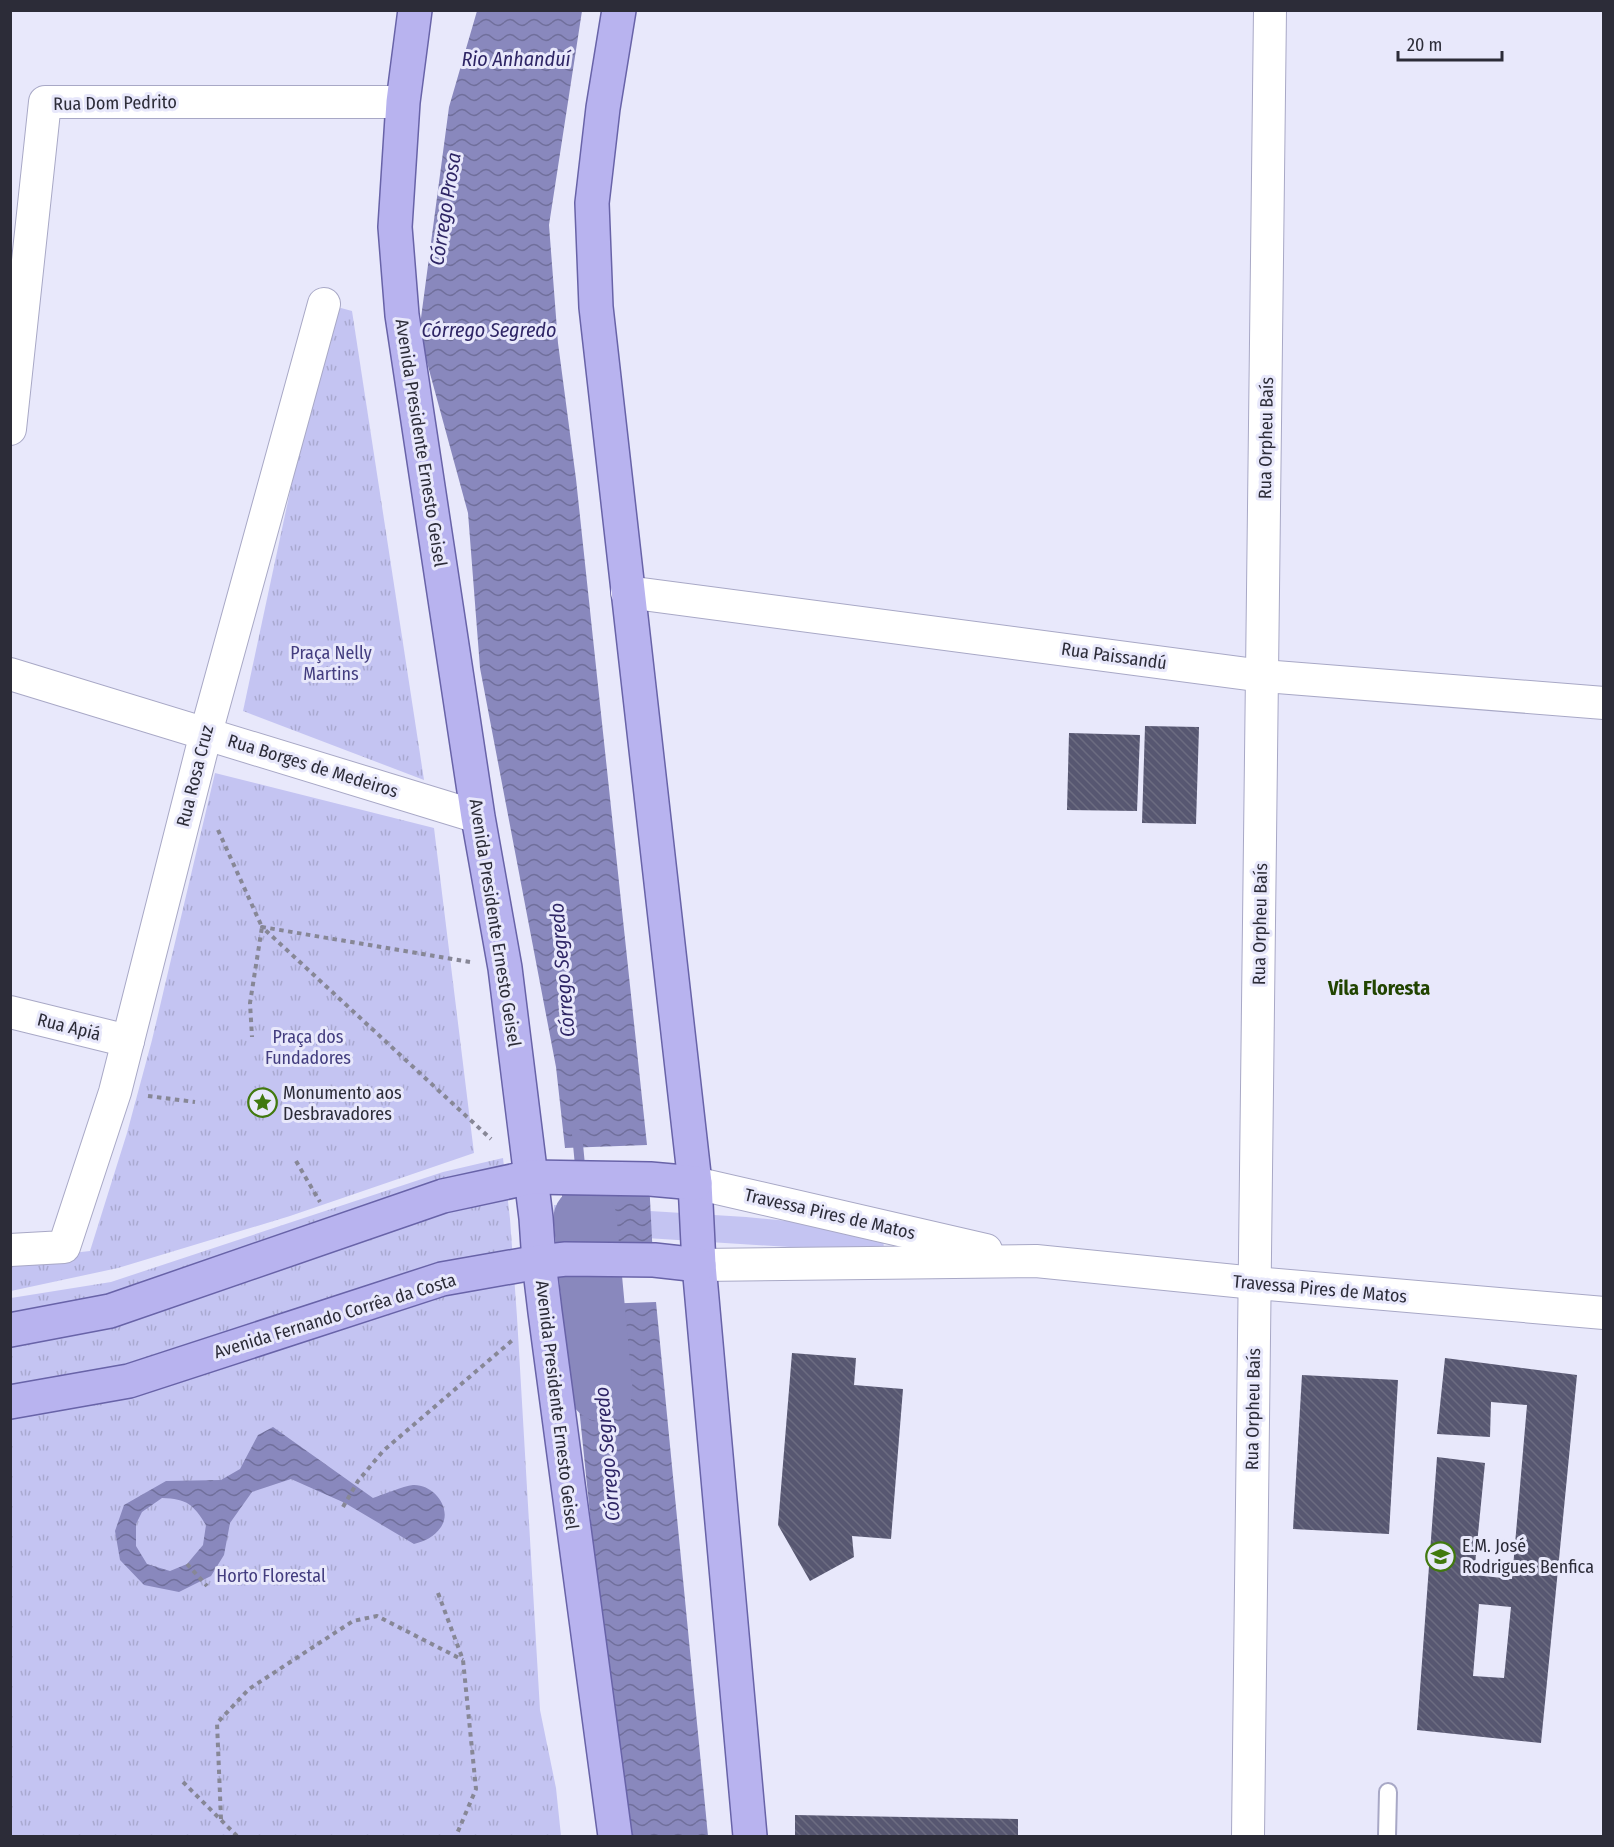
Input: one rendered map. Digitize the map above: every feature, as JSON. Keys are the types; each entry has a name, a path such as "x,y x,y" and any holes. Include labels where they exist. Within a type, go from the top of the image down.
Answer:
{"main road":[{"name":"Avenida Presidente Ernesto Geisel","path":"415,10 403,102 395,227 402,315 478,817 547,1177 536,1218 553,1260 545,1312 615,1836"},
{"path":"619,10 603,108 592,203 596,308 694,1183 699,1265 750,1836"},
{"path":"10,1330 110,1311 443,1196 547,1177 650,1179 694,1183"},
{"name":"Avenida Fernando Corrêa da Costa","path":"10,1402 129,1381 442,1279 553,1260 654,1260 699,1265"}],"street":[{"name":"Rua Orpheu Baís","path":"1248,1836 1270,10"},
{"name":"Rua Dom Pedrito","path":"10,429 45,102 403,102"},
{"name":"Rua Rosa Cruz","path":"10,1250 64,1247 116,1092 206,733 324,304"},
{"name":"Rua Paissandú","path":"627,592 1263,676 1604,703"},
{"name":"Rua Borges de Medeiros","path":"10,674 478,817"},
{"name":"Rua Apiá","path":"10,1012 128,1041"},
{"name":"Travessa Pires de Matos","path":"694,1183 1036,1261"},
{"name":"Travessa Pires de Matos","path":"699,1265 1036,1261 1255,1284 1604,1313"}],"lane":[{"path":"1387,1836 1388,1792"}],"path":[{"path":"216,825 262,927 547,1177"},
{"path":"262,927 506,968"},
{"path":"252,1037 250,1003 262,927"},
{"path":"116,1092 195,1102"},
{"path":"296,1161 337,1231"},
{"path":"343,1506 358,1480 383,1451 545,1312"},
{"path":"188,1565 206,1584"},
{"path":"438,1593 463,1660 476,1789 456,1836"},
{"path":"221,1819 217,1723 249,1689 353,1621 377,1616 463,1660"},
{"path":"183,1782 237,1836"}],"green space":[{"name":"Praça Nelly Martins","path":"341,308 352,311 424,780 243,711 328,314"},
{"name":"Praça dos Fundadores","path":"215,773 434,828 474,1153 290,1216 118,1268 11,1291 10,1260 90,1251 127,1133 152,1040"},
{"name":"Horto Florestal","path":"503,1158 517,1317 540,1710 556,1788 561,1836 11,1836 11,1298 111,1282 443,1172"},
{"path":"554,1205 746,1217 883,1230 884,1253 552,1232"}],"water":[{"name":"Córrego Segredo","path":"477,11 582,11 549,225 558,343 576,479 647,1145 565,1148 556,1067 480,668 468,513 419,333 449,107"},
{"path":"561,1179 649,1180 653,1258 566,1257"},
{"name":"Córrego Segredo","path":"656,1302 708,1836 623,1836 575,1368 572,1305"},
{"path":"273,1427 373,1498 413,1485 428,1489 434,1493 443,1506 445,1513 441,1527 429,1538 414,1544 345,1503 291,1479 252,1492 230,1523 224,1555 211,1576 179,1592 144,1585 120,1560 115,1531 124,1505 166,1481 221,1480 240,1469 258,1435","holes":["162,1498 183,1501 193,1507 206,1525 203,1545 187,1564 170,1571 147,1564 136,1546 136,1524 142,1512"]}],"building":[{"path":"1145,726 1199,727 1196,824 1142,823"},
{"path":"1069,733 1140,735 1137,811 1067,810"},
{"path":"792,1353 856,1358 854,1385 903,1389 891,1539 852,1536 854,1557 810,1581 778,1525"},
{"path":"1445,1358 1577,1375 1541,1743 1417,1730 1437,1457 1485,1463 1474,1575 1512,1579 1527,1405 1491,1402 1490,1437 1437,1434","holes":["1479,1604 1511,1607 1504,1678 1473,1676"]},
{"path":"1302,1375 1398,1380 1389,1534 1293,1529"},
{"path":"795,1815 1018,1819 1018,1836 795,1836"}],"waterway":[{"name":"Córrego Segredo","path":"577,1134 581,1176"},
{"name":"Córrego Segredo","path":"585,1218 601,1390"}],"place":[{"name":"Monumento aos Desbravadores","path":"262,1103"},
{"name":"E.M. José Rodrigues Benfica","path":"1441,1556"}],"district":[{"name":"Vila Floresta","path":"1379,988"}],"water label":[{"name":"Rio Anhanduí","path":"516,59"},
{"name":"Córrego Prosa","path":"445,209"}]}
